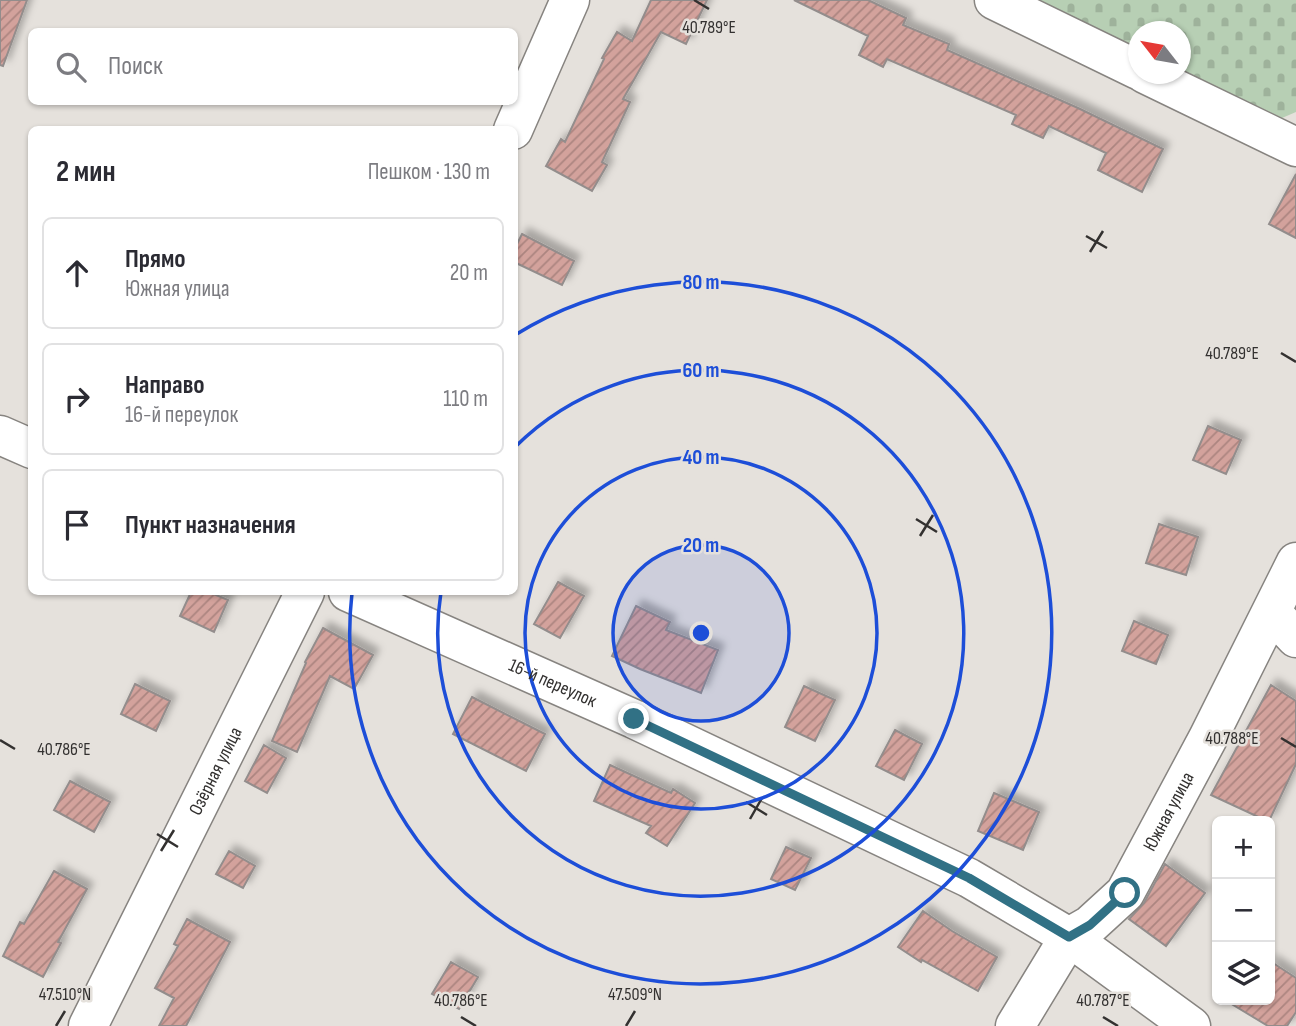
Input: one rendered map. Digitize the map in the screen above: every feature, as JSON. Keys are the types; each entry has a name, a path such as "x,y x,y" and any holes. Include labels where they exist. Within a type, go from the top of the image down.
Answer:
{"street":[{"path":"515,126 570,0"},
{"path":"994,0 1128,65"},
{"path":"1167,84 1296,147"},
{"path":"0,435 28,447"},
{"name":"Южная улица","path":"1015,1026 1069,937 1090,925 1125,893 1208,738 1284,625 1296,562"},
{"name":"Озёрная улица","path":"88,1026 304,595"},
{"name":"16-й переулок","path":"355,595 634,719 957,873 1069,937 1191,1026"}],"green space":[{"path":"1032,0 1296,0 1296,112 1282,118 1191,75 1191,21 1128,21 1128,45"}],"building":[{"path":"0,0 27,0 3,66 0,65"},
{"path":"651,0 707,0 686,44 661,32 623,99 630,102 602,162 607,165 592,191 546,166 561,139 565,142 604,59 602,58 617,32 632,41"},
{"path":"794,0 868,0 906,18 903,25 949,44 947,50 1163,149 1142,192 1098,170 1106,153 1049,126 1043,138 1012,124 1016,115 887,59 883,67 859,55 868,36"},
{"path":"1296,174 1296,238 1269,224"},
{"path":"522,234 574,261 562,285 518,264 518,242"},
{"path":"1208,426 1241,440 1226,474 1193,460"},
{"path":"1159,524 1198,537 1186,575 1146,563"},
{"path":"558,582 584,596 560,638 534,624"},
{"path":"190,595 216,595 228,600 214,632 180,616"},
{"path":"636,606 670,622 666,630 718,650 701,693 612,656"},
{"path":"1134,621 1168,635 1156,664 1122,651"},
{"path":"323,628 373,655 354,689 330,676 297,752 272,741 305,662"},
{"path":"135,684 170,701 156,731 121,714"},
{"path":"1271,685 1296,701 1296,764 1271,816 1256,816 1211,795"},
{"path":"804,686 835,700 815,741 785,727"},
{"path":"472,697 545,734 526,771 453,734"},
{"path":"895,730 922,744 904,780 876,766"},
{"path":"264,745 286,758 267,793 245,781"},
{"path":"610,765 671,793 673,789 695,803 667,846 646,833 651,826 594,801"},
{"path":"70,781 110,802 94,832 54,810"},
{"path":"994,793 1039,812 1023,850 978,831"},
{"path":"786,847 811,858 795,890 771,879"},
{"path":"229,851 255,866 243,888 216,874"},
{"path":"1165,864 1205,893 1166,946 1129,919 1144,903"},
{"path":"54,871 87,889 58,942 61,943 43,977 3,956 20,922 24,924"},
{"path":"923,911 997,957 978,991 898,947"},
{"path":"187,919 230,942 186,1026 159,1026 174,998 155,988 178,946 174,944"},
{"path":"451,962 478,977 459,1009 432,994"},
{"path":"1275,964 1296,978 1296,1012 1287,1026 1268,1026 1233,1005 1275,1005"}],"route":[{"path":"634,719 969,878 1069,937 1090,925 1125,893"}]}
